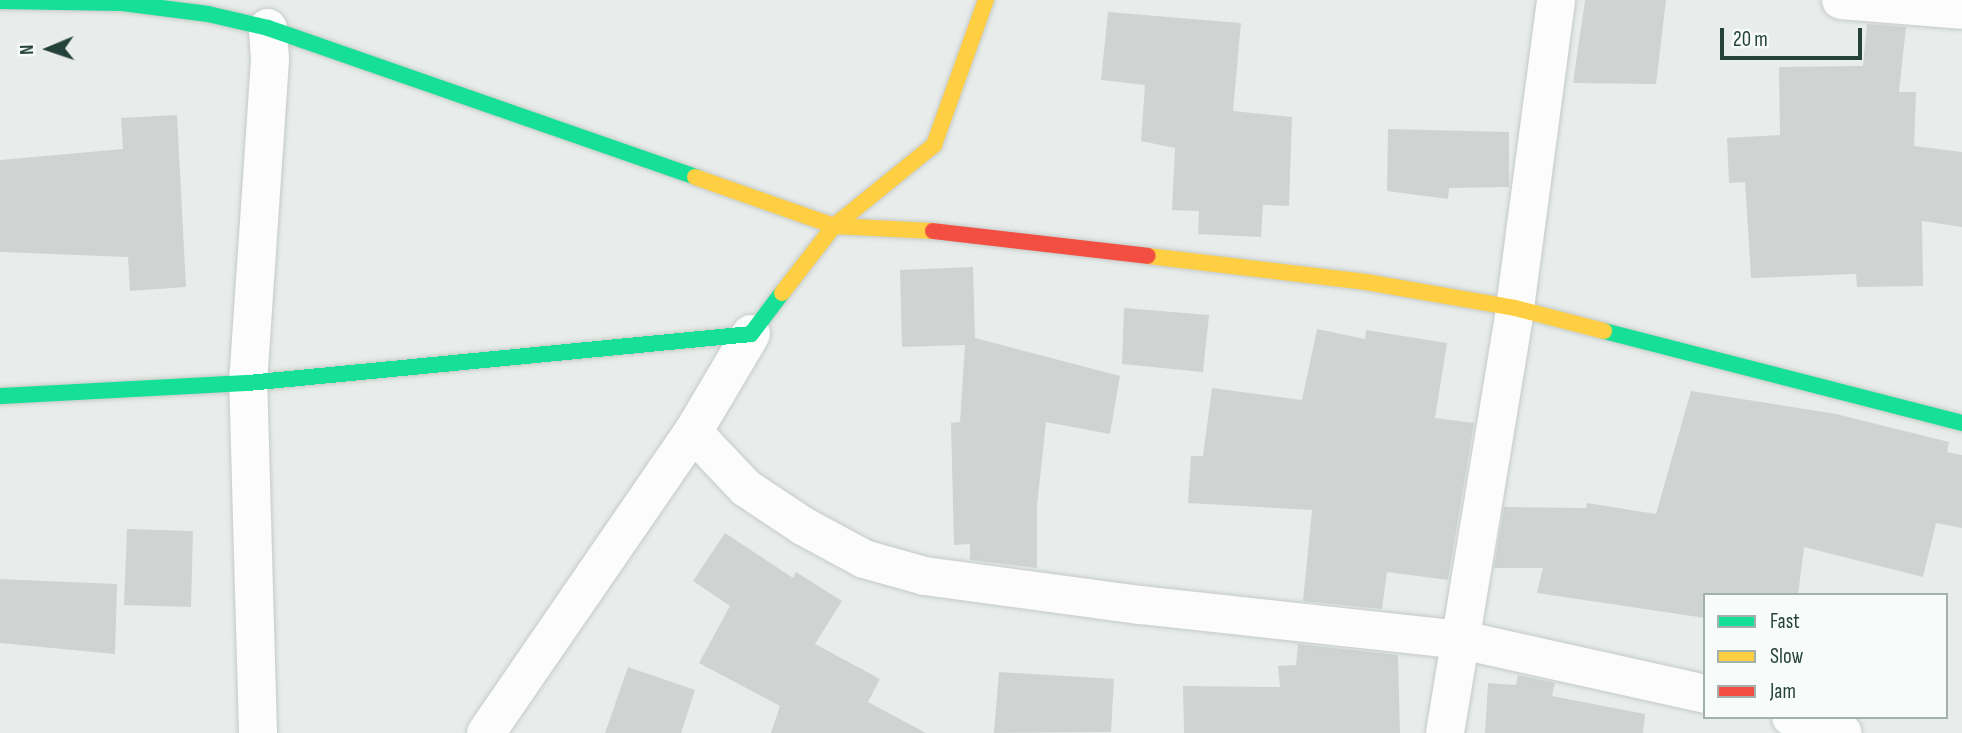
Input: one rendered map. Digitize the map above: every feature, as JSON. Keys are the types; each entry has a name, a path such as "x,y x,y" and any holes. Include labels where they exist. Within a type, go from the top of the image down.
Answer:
{"street":[{"path":"486,733 693,432 751,334 834,226 934,145 986,0"},
{"path":"1445,733 1515,308 1556,0"},
{"path":"1841,0 1962,10"},
{"path":"0,1 122,1 208,14 268,28 834,226 936,231 1366,282 1515,308 1962,423"},
{"path":"258,733 248,383 268,28"},
{"path":"0,396 248,383 751,334"},
{"path":"693,432 746,488 803,526 864,559 925,576 1140,605 1462,640 1703,694"},
{"path":"1798,719 1843,733"}],"building":[{"path":"1585,0 1666,0 1656,84 1573,83"},
{"path":"1108,12 1241,23 1233,111 1292,117 1289,206 1263,205 1261,237 1198,234 1199,211 1172,210 1175,148 1141,141 1145,85 1101,80"},
{"path":"1867,24 1906,27 1899,92 1916,92 1914,146 1962,152 1962,227 1922,221 1923,286 1857,287 1856,274 1751,278 1745,182 1729,183 1727,138 1780,135 1779,67 1863,66"},
{"path":"177,115 186,287 130,291 128,257 0,252 0,160 123,149 121,118"},
{"path":"1388,129 1509,132 1509,187 1449,188 1448,199 1387,191"},
{"path":"973,267 975,338 1120,376 1110,434 1046,422 1037,506 1037,568 970,560 970,544 954,545 951,423 960,422 965,345 902,347 900,270"},
{"path":"1124,308 1209,315 1203,372 1122,364"},
{"path":"1317,329 1365,339 1366,330 1447,343 1435,418 1474,423 1448,580 1387,572 1382,609 1303,601 1312,510 1188,503 1191,456 1203,456 1212,388 1302,400"},
{"path":"1691,391 1836,414 1949,442 1947,452 1962,455 1962,528 1936,523 1923,577 1804,547 1798,593 1703,593 1703,618 1537,593 1543,568 1494,568 1504,507 1586,508 1587,503 1656,514"},
{"path":"127,529 193,531 191,607 124,605"},
{"path":"725,533 793,578 796,572 842,601 815,644 880,679 868,702 926,733 771,733 780,706 699,663 730,606 693,581"},
{"path":"0,579 117,584 115,654 0,643"},
{"path":"1298,644 1398,655 1400,733 1184,733 1183,686 1280,687 1278,666 1296,665"},
{"path":"628,667 695,690 681,733 605,733"},
{"path":"999,672 1114,679 1111,732 994,733"},
{"path":"1518,675 1555,683 1552,696 1645,714 1643,733 1485,733 1488,683 1516,685"}],"traffic: fast":[{"path":"0,1 122,3 208,14 268,28 695,177"},
{"path":"0,396 248,383 751,334 782,293"},
{"path":"1604,331 1962,423"}],"traffic: slow":[{"path":"782,293 834,226 934,145 986,0"},
{"path":"695,177 834,226 933,231"},
{"path":"1148,256 1366,282 1515,308 1604,331"}],"traffic: jam":[{"path":"933,231 1148,256"}]}
